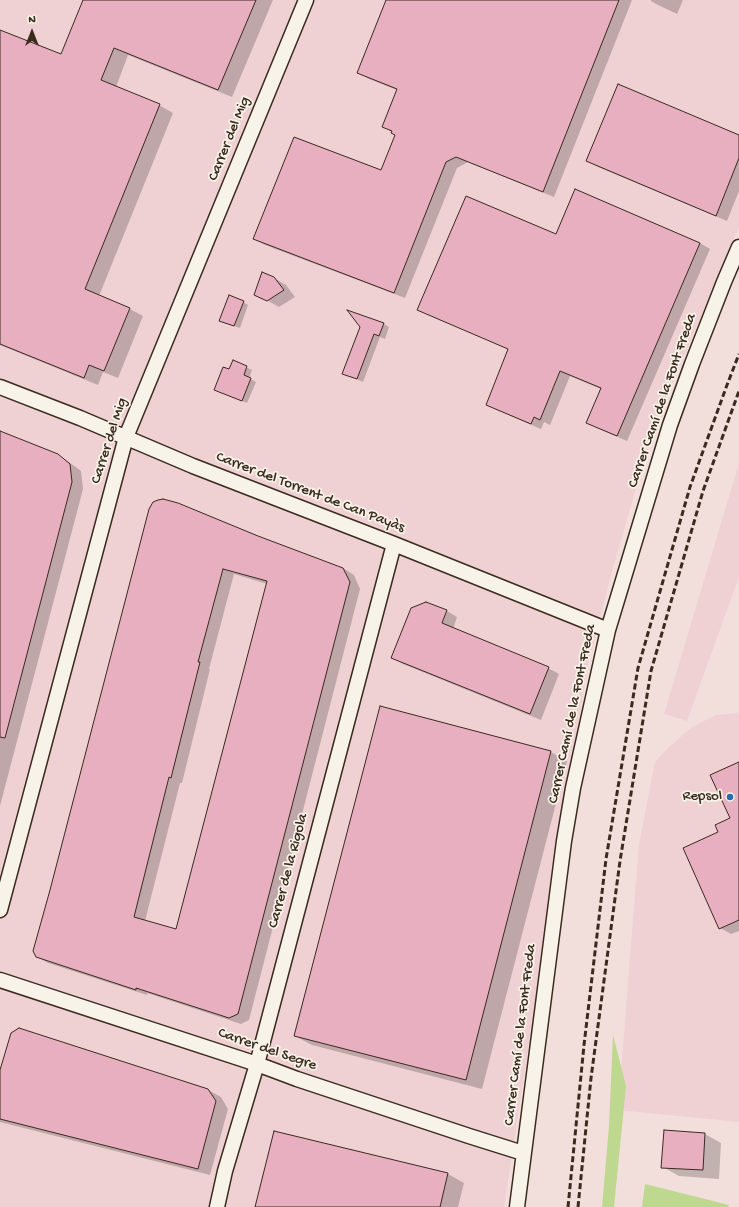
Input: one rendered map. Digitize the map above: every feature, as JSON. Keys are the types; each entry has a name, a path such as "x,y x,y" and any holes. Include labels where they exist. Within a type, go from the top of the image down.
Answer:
{"street":[{"name":"Carrer del Mig","path":"0,910 126,437 306,0"},
{"name":"Carrer Camí de la Font Freda","path":"517,1207 564,841 573,788 608,630 670,425 700,343 739,247"},
{"name":"Carrer del Torrent de Can Payàs","path":"0,387 126,437 193,466 394,544 608,630"},
{"name":"Carrer de la Rigola","path":"217,1207 225,1172 257,1064 394,544"},
{"name":"Carrer del Segre","path":"0,980 257,1064 297,1079 461,1134 523,1153"}],"shaded area":[{"path":"0,0 739,0 739,227 654,427 613,568 587,668 504,1207 0,1207"},
{"path":"739,463 739,577 687,721 664,714"},
{"path":"739,713 739,1122 618,1110 639,844 655,762 669,747 692,727 716,715"}],"green space":[{"path":"613,1035 626,1086 614,1207 602,1207 609,1126"},
{"path":"645,1184 729,1205 728,1207 642,1207"}],"building":[{"path":"83,0 256,0 218,90 114,48 101,80 160,104 85,289 130,308 104,371 89,365 84,378 0,344 0,30 61,54"},
{"path":"386,0 619,0 543,192 456,157 446,162 394,293 253,239 294,137 381,170 395,135 391,133 392,131 382,127 397,89 357,73"},
{"path":"618,84 739,135 739,158 716,216 586,161"},
{"path":"575,189 700,243 617,436 586,423 601,388 560,371 540,420 534,417 531,424 486,405 508,349 417,310 466,196 556,234"},
{"path":"262,272 274,277 284,290 267,301 254,295"},
{"path":"229,295 244,301 234,326 219,321"},
{"path":"347,310 384,323 379,336 374,334 357,379 342,374 360,327"},
{"path":"233,360 247,366 244,375 251,378 242,401 214,390 223,367 229,369"},
{"path":"0,431 58,454 70,464 72,482 5,738 0,737"},
{"path":"163,499 178,503 258,536 343,568 350,582 238,1014 229,1018 136,988 136,990 36,957 33,951 149,509 153,502","holes":["223,569 267,581 176,929 134,917 169,777 171,778 200,662 198,662"]},
{"path":"426,602 447,610 442,623 549,667 530,714 391,658 411,608"},
{"path":"380,706 551,751 466,1080 294,1036"},
{"path":"739,762 739,920 719,929 683,848 718,832 715,825 730,818 710,775"},
{"path":"19,1028 208,1089 216,1101 198,1169 0,1119 0,1070 11,1033"},
{"path":"664,1130 705,1133 703,1170 661,1168"},
{"path":"274,1131 448,1173 440,1207 255,1207"}],"railway":[{"path":"568,1207 584,1045 606,859 638,668 690,487 739,354"},
{"path":"578,1207 591,1078 620,861 651,671 703,491 739,391"}],"place":[{"name":"Repsol","path":"730,797"}]}
